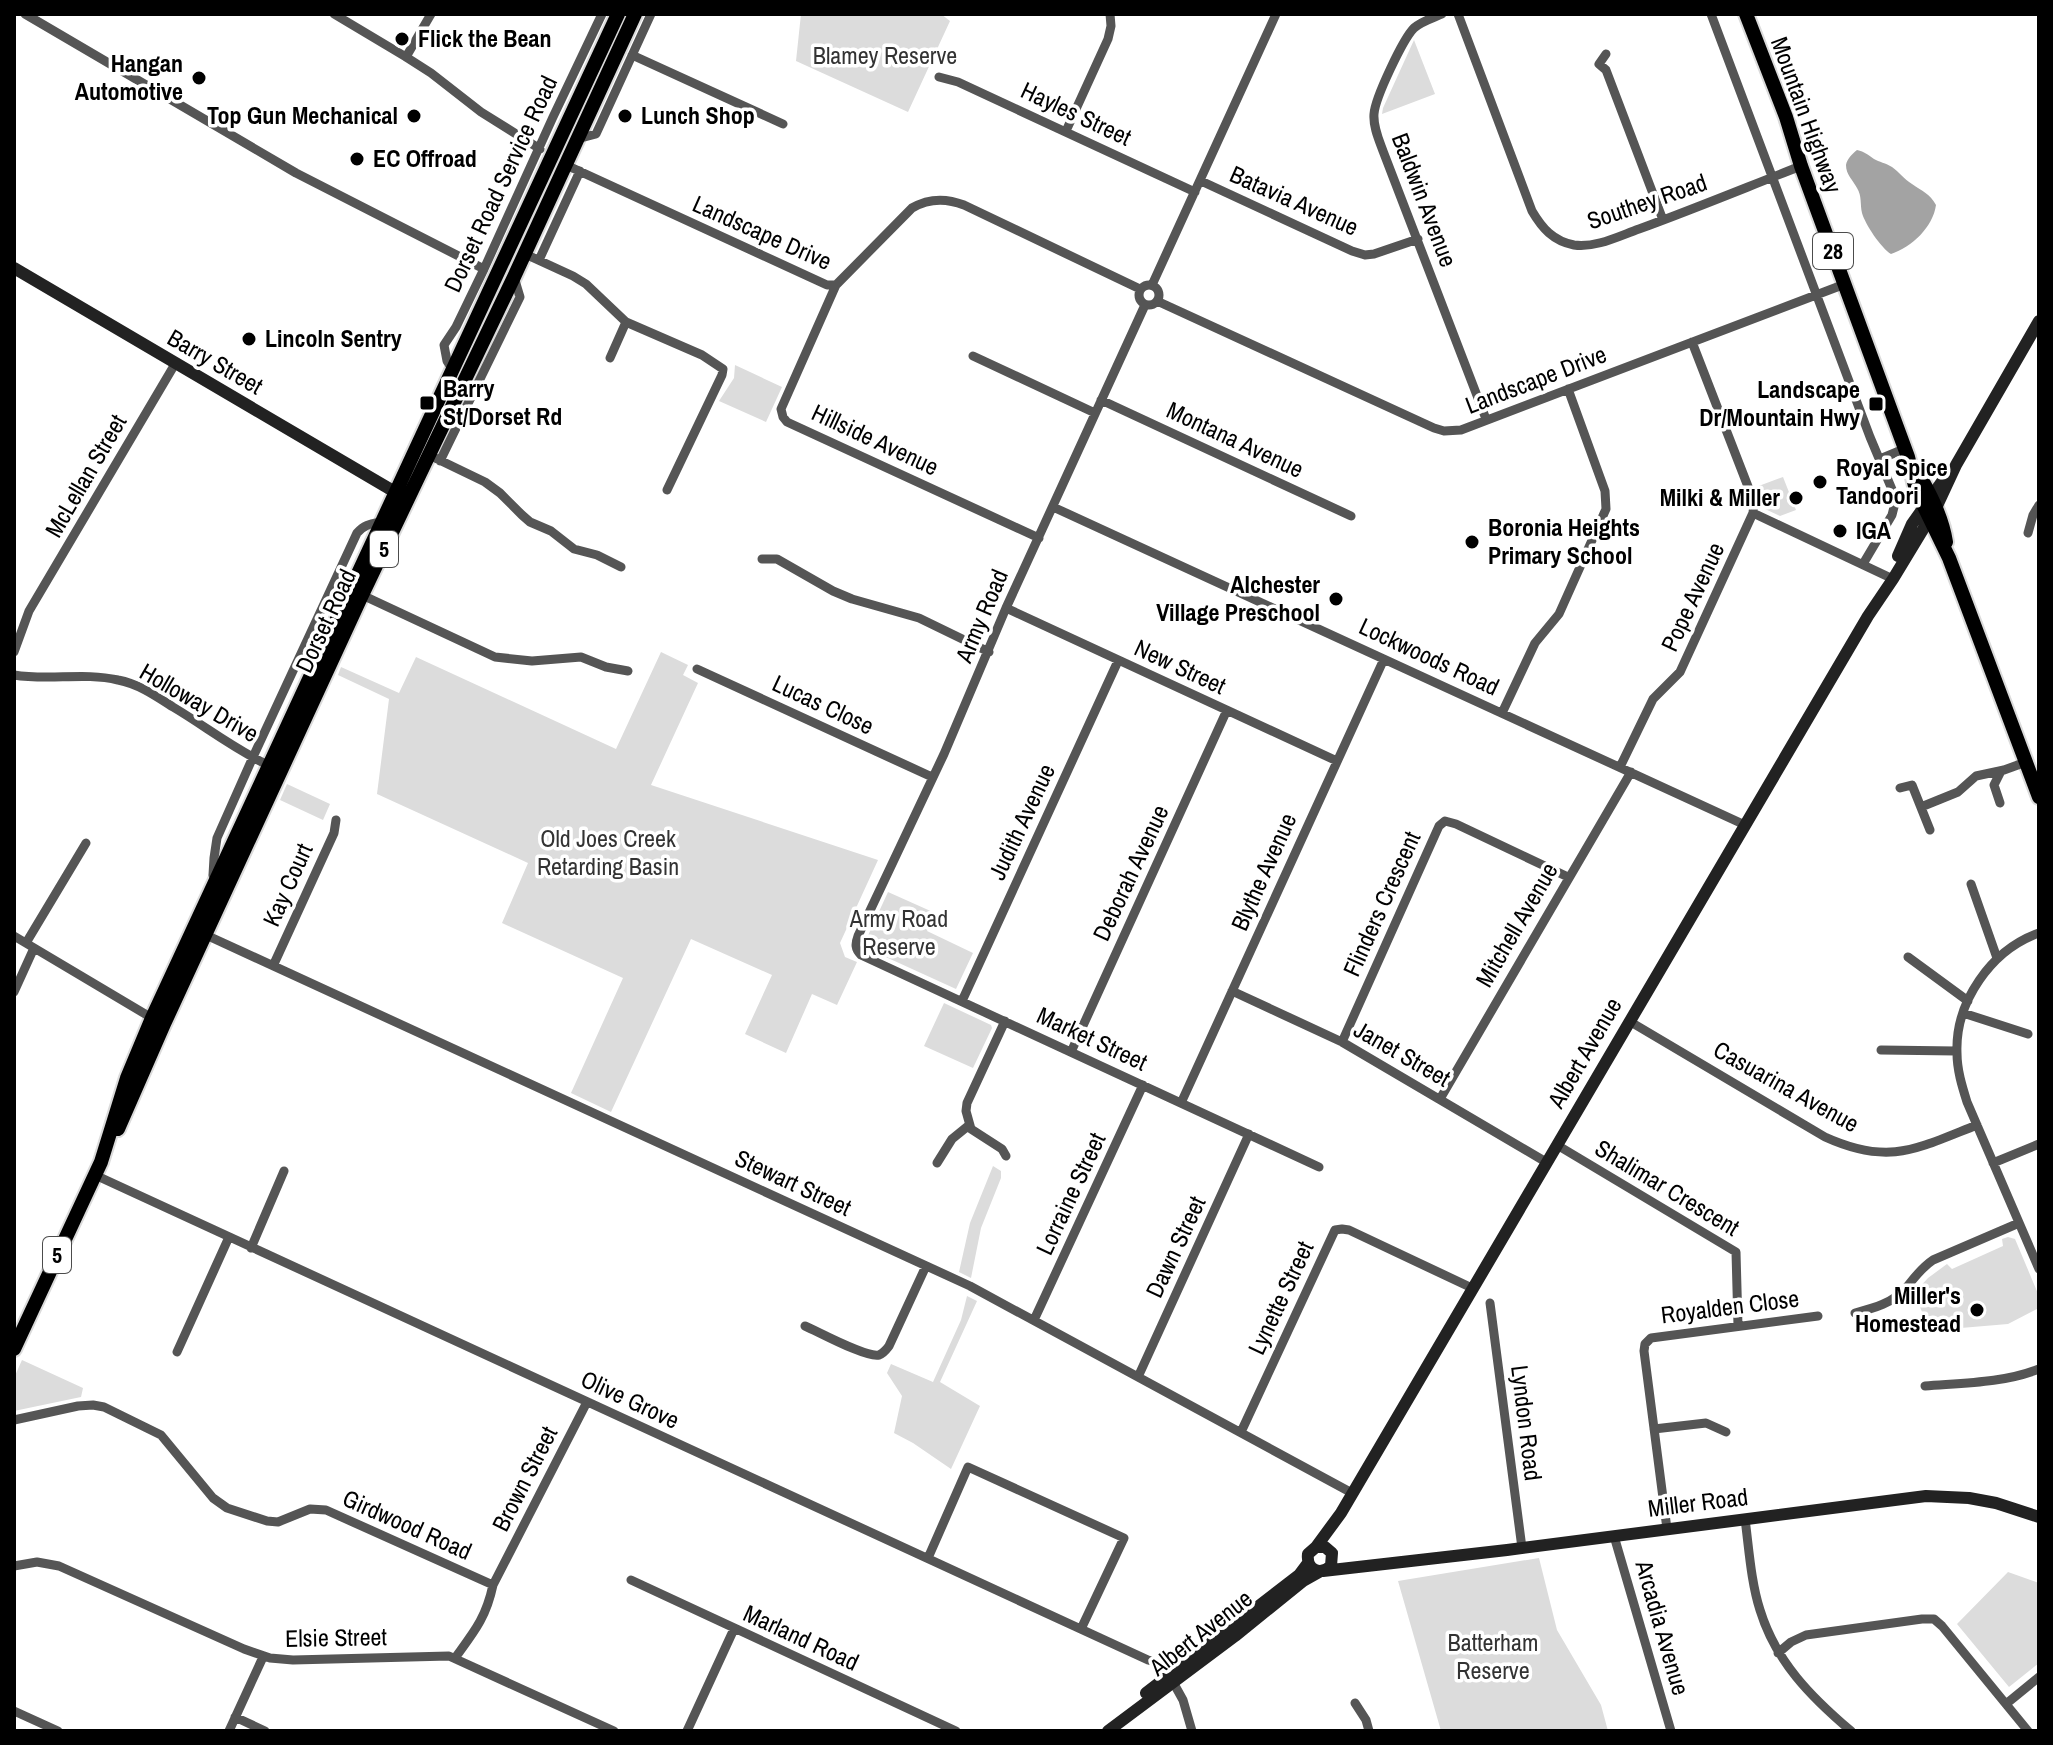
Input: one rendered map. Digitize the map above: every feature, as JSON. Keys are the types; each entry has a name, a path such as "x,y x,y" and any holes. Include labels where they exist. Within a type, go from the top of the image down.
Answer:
{"main road":[{"name":"Dorset Road","path":"14,1349 98,1168 127,1078 158,1021 362,595 453,370 566,165 618,14"},
{"name":"Dorset Road","path":"199,932 215,878 380,522 435,458 469,371 637,14"},
{"name":"Mountain Highway","path":"1746,14 1906,453 1930,508 1944,529 1947,554 2039,797"},
{"name":"Barry Street","path":"14,268 402,495"},
{"path":"1930,508 2039,321"},
{"path":"453,370 469,371"},
{"name":"Albert Avenue","path":"1326,1551 1352,1493 1890,577 1912,547 1930,508"},
{"name":"Albert Avenue","path":"1890,577 1912,524 1930,508"},
{"path":"1912,547 1926,541 1947,554"},
{"name":"Miller Road","path":"1317,1569 1361,1568 1926,1496 1996,1503 2039,1517"},
{"path":"1326,1551 1331,1566 1317,1569 1308,1554 1326,1551"},
{"name":"Miller Road","path":"1326,1551 1361,1568"},
{"name":"Albert Avenue","path":"1108,1730 1317,1569"}],"street":[{"path":"25,14 296,173 484,269"},
{"path":"334,14 431,73 481,112 540,149"},
{"path":"406,57 431,14"},
{"name":"Dorset Road Service Road","path":"453,370 447,361 444,345 484,269 602,14"},
{"name":"Dorset Road Service Road","path":"637,14 640,37"},
{"name":"Dorset Road Service Road","path":"577,139 596,134 651,14"},
{"path":"1066,131 1108,39 1110,14"},
{"path":"1152,285 1276,14"},
{"name":"Baldwin Avenue","path":"1442,14 1422,22 1405,40 1377,100 1375,127 1486,419"},
{"name":"Southey Road","path":"1458,14 1532,211 1548,234 1574,245 1599,243 1801,166"},
{"path":"1711,14 1896,499 1892,515 1863,564"},
{"path":"1606,54 1599,64 1606,70 1663,220"},
{"path":"632,55 783,124"},
{"name":"Hayles Street","path":"939,77 958,82 1195,192"},
{"path":"539,260 566,165"},
{"name":"Landscape Drive","path":"566,165 827,285 836,285 912,208 938,199 964,205 1140,289"},
{"name":"Batavia Avenue","path":"1201,181 1365,255 1418,239"},
{"path":"525,254 586,284 626,322 702,355 723,369 667,490"},
{"path":"514,277 520,297 435,458 485,482 522,515 551,531 569,546 621,567"},
{"name":"Landscape Drive","path":"1157,301 1434,428 1453,431 1845,284"},
{"name":"Hillside Avenue","path":"836,285 781,409 787,422 1039,538"},
{"path":"1152,285 1159,292 1157,301 1145,305 1139,298 1140,289 1152,285"},
{"name":"Army Road","path":"855,943 1145,305"},
{"path":"610,358 626,322"},
{"path":"1692,342 1754,502 1753,513 1890,577"},
{"path":"973,356 1095,413"},
{"name":"McLellan Street","path":"14,652 29,611 175,364"},
{"path":"1502,713 1535,643 1559,614 1606,509 1605,491 1568,389"},
{"name":"Montana Avenue","path":"1101,400 1351,516"},
{"path":"1880,459 1906,453"},
{"path":"2028,533 2039,505"},
{"name":"Lockwoods Road","path":"1053,507 1745,825"},
{"name":"Pope Avenue","path":"1620,767 1653,699 1680,672 1753,513"},
{"path":"215,878 217,838 253,757 357,533 362,527 380,522"},
{"path":"762,559 777,559 833,591 919,618 989,652"},
{"path":"362,595 495,657 532,661 581,657 606,667 628,671"},
{"name":"New Street","path":"1006,608 1337,761"},
{"name":"Blythe Avenue","path":"1181,1103 1384,659"},
{"name":"Judith Avenue","path":"962,1001 1118,661"},
{"name":"Lucas Close","path":"697,669 932,777"},
{"name":"Holloway Drive","path":"14,675 38,678 89,675 133,684 268,765"},
{"name":"Deborah Avenue","path":"1071,1052 1227,710"},
{"path":"1921,807 1958,792 1976,776 2026,762"},
{"path":"2000,803 1994,785 2001,771"},
{"name":"Mitchell Avenue","path":"1440,1099 1631,772"},
{"path":"1900,788 1912,785 1930,830"},
{"name":"Kay Court","path":"273,966 334,833 336,820"},
{"name":"Flinders Crescent","path":"1342,1042 1439,826 1445,821 1568,877"},
{"path":"14,992 30,946 86,843"},
{"path":"1971,884 1997,958"},
{"name":"Stewart Street","path":"199,932 982,1292 1352,1493"},
{"path":"2039,933 1997,958 1980,978 1963,1013 1956,1051 1959,1074 1977,1125 2019,1223 2036,1251 2039,1269"},
{"path":"14,936 158,1021"},
{"name":"Market Street","path":"855,943 861,955 1319,1167"},
{"path":"1908,957 1968,1001"},
{"name":"Janet Street","path":"1232,991 1342,1042 1546,1162"},
{"path":"1963,1013 2028,1034"},
{"path":"1005,1021 966,1111 968,1126 1002,1149 1006,1156"},
{"name":"Casuarina Avenue","path":"1629,1021 1825,1137 1860,1150 1896,1152 1915,1149 1977,1125"},
{"path":"1881,1050 1956,1051"},
{"name":"Lorraine Street","path":"1034,1320 1143,1085"},
{"path":"937,1163 952,1139 968,1126"},
{"name":"Dawn Street","path":"1138,1377 1249,1134"},
{"path":"1993,1163 2039,1144"},
{"name":"Shalimar Crescent","path":"1557,1145 1736,1252 1738,1326"},
{"name":"Olive Grove","path":"98,1168 251,1248 1148,1660 1173,1677"},
{"path":"251,1248 284,1171"},
{"path":"1855,1313 1877,1308 1895,1298 1933,1260 2019,1223"},
{"name":"Lynette Street","path":"1241,1432 1335,1230 1349,1230 1472,1288"},
{"path":"177,1352 229,1237"},
{"path":"805,1326 866,1354 877,1356 884,1353 926,1266"},
{"name":"Lyndon Road","path":"1490,1303 1522,1548"},
{"name":"Royalden Close","path":"1667,1529 1645,1344 1651,1338 1818,1316"},
{"path":"1925,1386 2004,1378 2039,1369"},
{"name":"Brown Street","path":"455,1658 481,1622 493,1585 587,1402"},
{"name":"Girdwood Road","path":"14,1420 78,1406 104,1407 161,1435 213,1498 227,1508 278,1522 310,1509 326,1510 493,1585"},
{"path":"1654,1429 1706,1423 1726,1432"},
{"path":"928,1558 968,1467 1124,1538 1081,1629"},
{"path":"1745,1519 1755,1593 1778,1653 1798,1681 1845,1729"},
{"name":"Arcadia Avenue","path":"1614,1536 1671,1731"},
{"name":"Elsie Street","path":"14,1566 37,1562 59,1566 263,1657 293,1660 455,1658 614,1731"},
{"name":"Marland Road","path":"631,1580 956,1731"},
{"path":"1778,1653 1806,1635 1934,1619 2028,1731"},
{"path":"687,1731 734,1629"},
{"path":"229,1731 263,1657"},
{"path":"1173,1677 1183,1690 1192,1731"},
{"path":"2006,1704 2039,1677"},
{"path":"1355,1703 1369,1731"},
{"path":"14,1711 58,1731"},
{"path":"235,1717 265,1731"}],"green space":[{"name":"Blamey Reserve","path":"801,14 941,14 950,21 908,112 796,61"},
{"path":"1414,40 1435,94 1382,114 1383,108"},
{"path":"735,365 782,387 766,422 719,401 734,378"},
{"path":"1783,477 1796,510 1780,516 1765,509 1756,487"},
{"name":"Old Joes Creek Retarding Basin","path":"661,652 688,665 683,675 698,683 651,785 878,860 840,943 845,957 857,962 837,1005 812,994 786,1053 745,1034 772,975 691,939 611,1112 571,1093 623,978 502,923 528,863 377,794 389,699 338,675 341,667 399,693 416,657 616,749"},
{"path":"287,784 330,804 323,820 280,800"},
{"name":"Army Road Reserve","path":"888,892 935,913 927,931 973,953 956,989 866,948 865,942"},
{"path":"944,1003 991,1025 973,1068 924,1046"},
{"path":"993,1166 1001,1171 1001,1178 981,1228 971,1278 959,1272 970,1223"},
{"path":"2002,1239 2015,1239 2039,1296 2039,1308 2008,1324 1931,1333 1914,1293 1947,1264 1952,1269 2003,1246"},
{"path":"967,1296 977,1301 940,1382 980,1406 951,1469 894,1433 902,1396 887,1373 891,1364 933,1382 961,1320"},
{"path":"22,1360 83,1388 81,1397 14,1411 14,1378"},
{"name":"Batterham Reserve","path":"1539,1558 1557,1630 1601,1705 1608,1731 1441,1731 1398,1581"},
{"path":"2008,1572 2039,1583 2039,1663 2009,1687 1957,1624"}],"shaded area":[{"path":"1857,150 1892,167 1936,205 1931,221 1920,235 1891,254 1866,223 1859,191 1847,172 1847,161"}],"place":[{"name":"Flick the Bean","path":"402,39"},
{"name":"Hangan Automotive","path":"199,78"},
{"name":"Top Gun Mechanical","path":"414,116"},
{"name":"Lunch Shop","path":"625,116"},
{"name":"EC Offroad","path":"357,159"},
{"name":"Lincoln Sentry","path":"249,339"},
{"name":"Barry St/Dorset Rd","path":"427,403"},
{"name":"Landscape Dr/Mountain Hwy","path":"1876,404"},
{"name":"Royal Spice Tandoori","path":"1820,482"},
{"name":"Milki & Miller","path":"1796,498"},
{"name":"IGA","path":"1840,531"},
{"name":"Boronia Heights Primary School","path":"1472,542"},
{"name":"Alchester Village Preschool","path":"1336,599"},
{"name":"Miller's Homestead","path":"1977,1310"}]}
